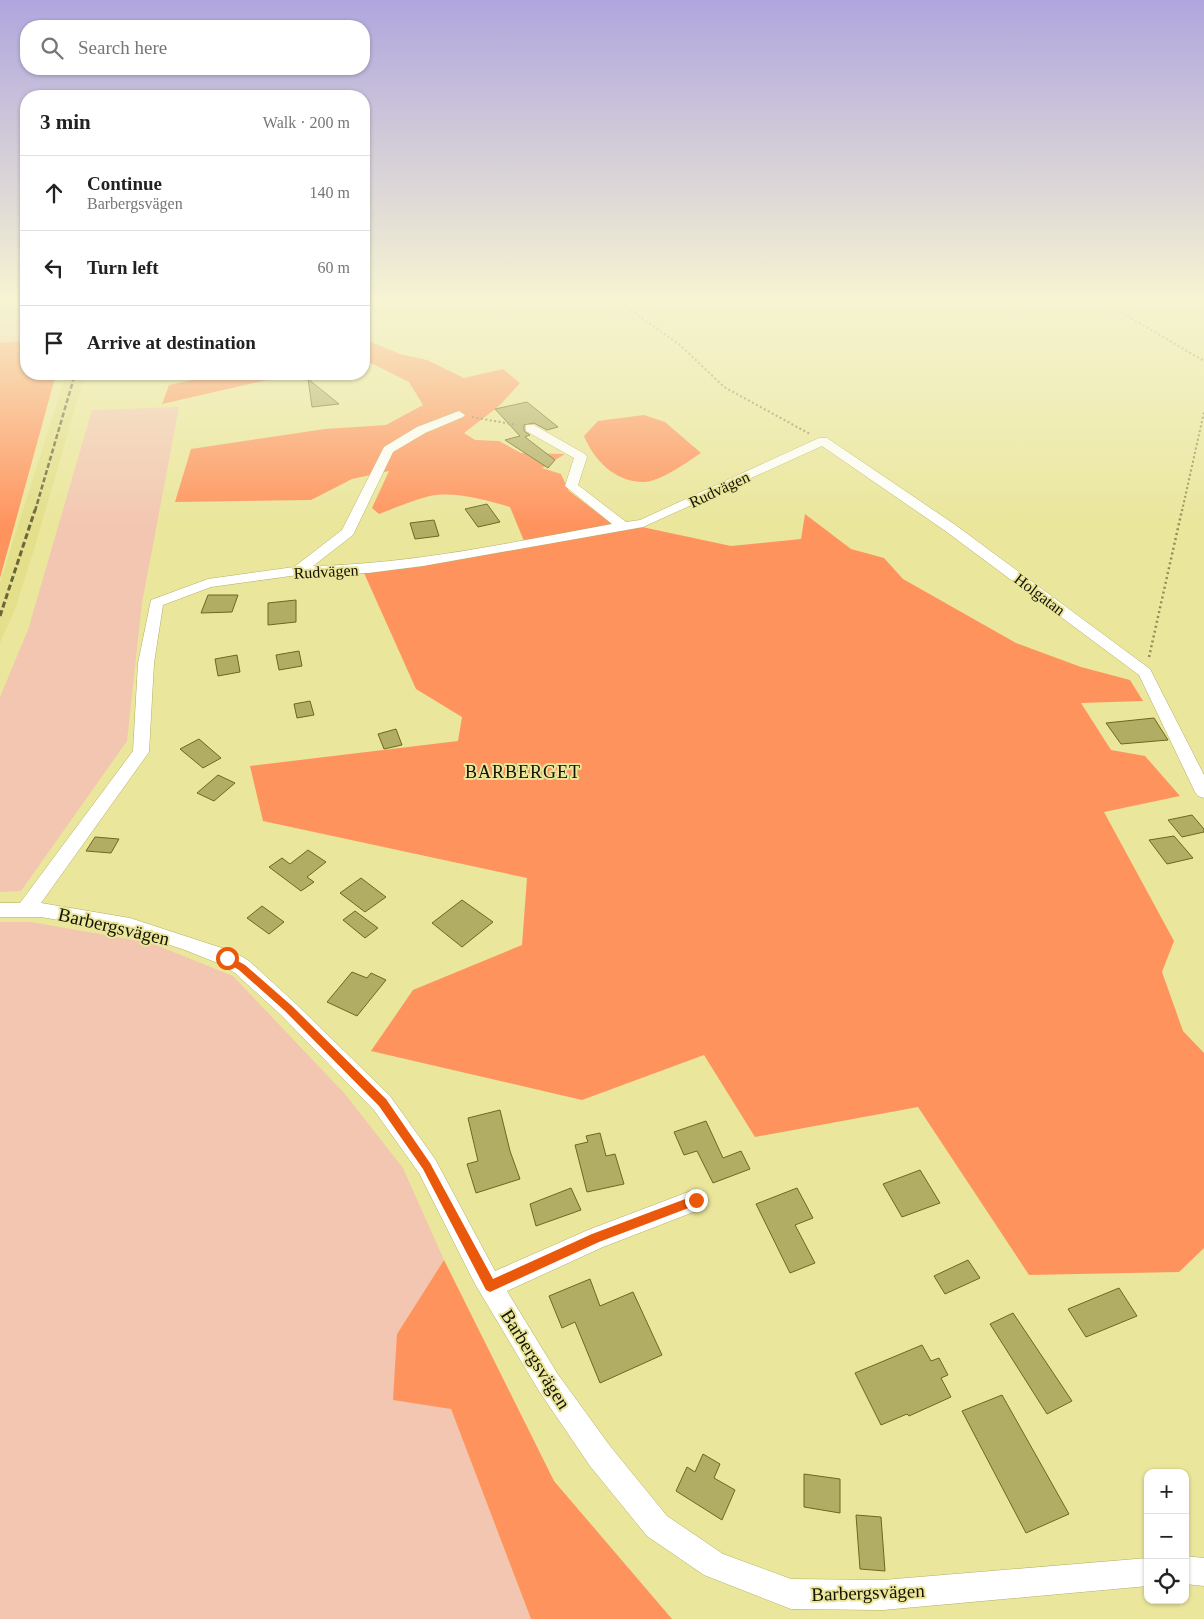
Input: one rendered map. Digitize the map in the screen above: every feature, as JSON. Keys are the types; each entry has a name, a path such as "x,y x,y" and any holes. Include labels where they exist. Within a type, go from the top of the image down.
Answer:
{"street":[{"path":"298,571 314,561 348,532 388,450 421,430 459,415"},
{"path":"530,428 581,457 571,486 624,527"},
{"name":"Rudvägen","path":"25,910 141,752 146,663 156,603 208,584 298,571 368,569 423,562 642,524 823,441"},
{"name":"Holgatan","path":"823,441 949,526 1145,672 1204,792"},
{"name":"Barbergsvägen","path":"0,910 42,910 130,925 201,948 242,967 288,1009 382,1103 426,1166 490,1286 548,1382 600,1456 657,1526 714,1565 790,1594 883,1595 1144,1572"},
{"path":"490,1286 596,1238 696,1200"},
{"path":"1189,1570 1204,1572"}],"path":[{"path":"712,376 724,387 823,441"},
{"path":"1145,672 1204,412"},
{"path":"459,415 530,428"}],"shaded area":[{"path":"0,376 20,376 20,380 54,380 0,578"},
{"path":"396,376 459,376 464,378 475,376 511,376 520,383 499,406 464,433 475,440 499,441 521,453 565,454 542,468 561,474 569,491 615,526 524,541 510,507 470,497 450,495 430,496 379,514 372,508 389,471 352,479 311,500 175,502 191,449 325,429 386,425 423,405 409,382"},
{"path":"64,380 83,380 35,546 15,609 0,643 0,583"},
{"path":"192,380 267,380 162,404 169,385"},
{"path":"179,407 142,603 127,741 21,891 0,892 0,697 28,630 92,410"},
{"path":"644,415 665,422 701,453 673,471 649,481 632,481 606,468 593,453 584,436 598,421"},
{"path":"805,514 851,549 884,558 903,579 1016,643 1081,667 1130,680 1143,701 1081,703 1111,750 1145,756 1180,796 1104,812 1174,941 1162,972 1183,1031 1204,1053 1204,1248 1179,1272 1029,1275 918,1107 755,1137 704,1055 582,1100 371,1051 413,990 522,945 527,878 263,821 250,766 458,741 462,717 416,689 364,573 642,527 731,546 801,539"},
{"path":"0,922 31,922 151,943 233,976 345,1094 403,1168 444,1260 397,1334 451,1409 531,1619 0,1619"},
{"path":"444,1260 554,1481 672,1619 531,1619 451,1409 393,1400 397,1334"}],"building":[{"path":"308,380 339,404 312,407"},
{"path":"527,402 558,427 547,430 534,423 524,425 524,431 530,435 525,437 555,460 548,468 505,440 520,436 495,409"},
{"path":"487,504 500,522 478,527 465,509"},
{"path":"434,520 439,536 415,539 410,523"},
{"path":"208,595 238,595 232,612 201,613"},
{"path":"296,600 296,622 268,625 268,603"},
{"path":"299,651 302,666 279,670 276,655"},
{"path":"237,655 240,672 218,676 215,659"},
{"path":"310,701 314,715 297,718 294,704"},
{"path":"1154,718 1168,740 1121,744 1106,723"},
{"path":"396,729 402,745 384,749 378,734"},
{"path":"199,739 221,758 203,768 180,749"},
{"path":"218,775 235,783 214,801 197,793"},
{"path":"1192,815 1204,829 1204,832 1182,837 1168,820"},
{"path":"1174,836 1193,858 1167,864 1149,840"},
{"path":"95,837 119,839 111,853 86,851"},
{"path":"308,850 326,862 307,877 314,882 301,891 269,867 282,858 290,864"},
{"path":"361,878 386,897 365,912 340,893"},
{"path":"462,900 493,922 462,947 432,923"},
{"path":"262,906 284,922 269,934 247,918"},
{"path":"355,911 378,928 365,938 343,920"},
{"path":"352,972 367,978 371,973 386,980 357,1016 327,1002"},
{"path":"500,1110 510,1151 520,1179 476,1193 467,1164 478,1161 468,1118"},
{"path":"706,1121 723,1158 741,1151 750,1169 713,1183 697,1151 684,1155 674,1132"},
{"path":"600,1133 606,1156 615,1154 624,1184 587,1192 575,1145 588,1142 586,1136"},
{"path":"920,1170 940,1203 902,1217 883,1184"},
{"path":"571,1188 581,1210 536,1226 530,1204"},
{"path":"797,1188 813,1218 795,1225 815,1263 790,1273 756,1204"},
{"path":"968,1260 980,1278 945,1294 934,1276"},
{"path":"590,1279 600,1306 633,1292 662,1355 600,1383 575,1322 562,1328 549,1296"},
{"path":"1119,1288 1137,1316 1086,1337 1068,1309"},
{"path":"1013,1313 1072,1401 1047,1414 990,1324"},
{"path":"922,1345 931,1361 939,1358 948,1375 941,1378 951,1397 909,1416 907,1414 881,1425 855,1373"},
{"path":"1002,1395 1069,1514 1026,1533 962,1411"},
{"path":"703,1454 720,1464 714,1478 735,1490 722,1520 676,1491 687,1467 695,1472"},
{"path":"804,1474 840,1479 840,1513 804,1507"},
{"path":"856,1515 881,1517 885,1571 860,1569"}],"railway":[{"path":"35,511 73,380"},
{"path":"0,616 35,510"}],"district":[{"name":"BARBERGET","path":"523,772"}],"route":[{"path":"227,958 242,967 288,1009 382,1103 426,1166 490,1286 596,1238 696,1200"}]}
